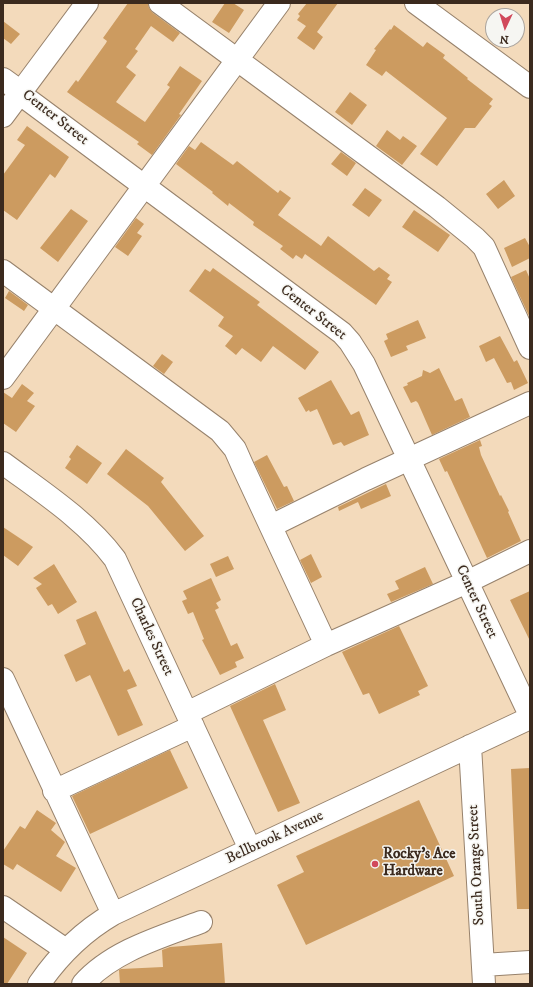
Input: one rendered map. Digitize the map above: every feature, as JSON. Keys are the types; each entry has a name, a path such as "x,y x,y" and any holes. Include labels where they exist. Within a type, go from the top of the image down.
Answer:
{"main road":[{"path":"3,116 87,3"},
{"path":"160,3 437,206 475,238 484,247 530,348"},
{"path":"3,378 279,3"},
{"path":"416,3 530,87"},
{"name":"Center Street","path":"3,79 21,92 23,96 342,333 350,342 364,364 530,717"},
{"path":"3,271 220,431 235,450 326,645"},
{"path":"271,526 530,403"},
{"name":"Charles Street","path":"3,463 85,526 105,546 121,572 250,849"},
{"path":"54,791 326,645 466,582 530,551"},
{"path":"3,679 54,791 113,914"},
{"name":"Bellbrook Avenue","path":"39,984 66,950 87,931 113,914 530,717"},
{"name":"South Orange Street","path":"470,746 483,974"},
{"path":"3,907 66,950"},
{"path":"83,984 93,972 135,948 201,922"},
{"path":"483,974 530,962"}],"building":[{"path":"128,3 148,3 149,8 153,13 180,33 173,42 151,26 135,49 138,51 126,67 136,75 116,102 145,122 170,87 167,85 180,66 202,81 179,114 181,115 152,155 137,144 139,142 67,92 76,80 78,82 106,43 107,41 103,38"},
{"path":"225,3 233,3 244,10 229,33 212,22"},
{"path":"307,3 338,3 317,32 323,37 314,50 297,38 306,26 297,20 300,16 298,14"},
{"path":"3,21 20,34 11,44 3,38"},
{"path":"394,25 423,47 427,42 445,55 443,58 493,99 489,104 492,106 475,128 465,128 437,166 420,154 447,118 386,71 382,76 366,65 376,50 374,49"},
{"path":"350,92 367,105 352,125 335,112"},
{"path":"27,126 69,157 55,178 50,174 17,220 3,210 3,175 25,145 17,140"},
{"path":"387,130 400,140 403,136 417,146 402,165 376,146"},
{"path":"201,142 233,165 237,161 278,193 280,190 291,198 278,215 321,246 328,236 374,271 379,267 390,275 387,279 392,282 376,305 305,254 302,259 296,255 293,259 280,249 283,246 253,225 254,222 229,203 228,206 212,193 213,192 176,164 189,146 195,150"},
{"path":"341,152 356,163 347,176 331,164"},
{"path":"504,180 515,196 498,209 486,194"},
{"path":"365,188 382,200 369,217 352,205"},
{"path":"71,209 88,221 58,262 40,248"},
{"path":"414,210 450,235 438,252 402,227"},
{"path":"136,218 144,224 137,233 142,236 128,256 115,247"},
{"path":"525,238 530,247 530,258 512,267 504,248"},
{"path":"213,268 260,302 257,305 319,352 305,370 273,346 261,362 242,348 236,355 225,346 233,336 218,326 224,317 189,291 205,269 210,272"},
{"path":"526,270 530,279 530,318 511,277"},
{"path":"9,291 28,305 24,311 5,298"},
{"path":"418,320 426,338 406,346 408,350 391,357 384,341 388,339 386,334"},
{"path":"500,336 514,362 517,360 528,383 514,390 511,382 507,383 494,358 486,362 479,346"},
{"path":"162,354 173,362 164,374 153,366"},
{"path":"439,368 455,401 462,398 470,417 432,435 418,403 416,401 411,403 403,387 408,385 407,383 422,376 423,370 430,373"},
{"path":"331,380 351,415 359,411 369,435 344,446 341,442 333,445 317,409 306,412 298,398"},
{"path":"22,384 34,393 27,401 35,406 16,432 3,423 3,392 12,398"},
{"path":"480,440 482,446 479,447 481,455 500,496 501,495 509,511 508,512 521,541 487,558 447,471 445,472 439,459"},
{"path":"77,445 102,463 87,484 65,468 71,459 69,457"},
{"path":"126,449 164,478 161,482 204,536 185,551 148,506 107,474"},
{"path":"267,455 284,487 287,486 294,501 277,509 254,462"},
{"path":"386,484 391,496 361,509 358,502 339,511 338,507"},
{"path":"3,527 33,547 18,566 3,555"},
{"path":"311,554 322,577 311,583 300,560"},
{"path":"228,556 234,569 216,577 210,564"},
{"path":"54,564 77,602 58,614 52,604 48,606 36,588 42,584 33,578"},
{"path":"425,567 433,584 391,602 387,594 399,589 395,581"},
{"path":"211,578 221,600 216,603 219,608 215,610 231,646 237,643 244,658 235,662 237,667 220,675 202,640 204,639 193,612 188,614 182,601 187,599 183,591"},
{"path":"530,591 530,641 510,600"},
{"path":"96,611 124,672 129,669 137,686 127,690 143,725 118,736 90,675 76,682 64,655 86,644 76,620"},
{"path":"399,626 428,686 418,691 420,695 379,714 369,693 363,695 342,652"},
{"path":"275,684 286,710 263,720 300,803 278,812 230,706"},
{"path":"170,750 188,788 90,834 72,796"},
{"path":"530,768 530,909 517,909 511,769"},
{"name":"Rocky's Ace Hardware","path":"419,800 454,876 306,945 277,885 304,872 296,856"},
{"path":"37,810 56,823 51,830 65,842 56,856 76,868 61,892 17,864 13,870 3,864 3,851 20,826 25,829"},
{"path":"3,937 27,953 7,984 3,984"},
{"path":"222,943 225,984 120,984 119,970 121,969 163,967 162,950 170,947"}],"place":[{"name":"Rocky's Ace Hardware","path":"375,864"}]}
